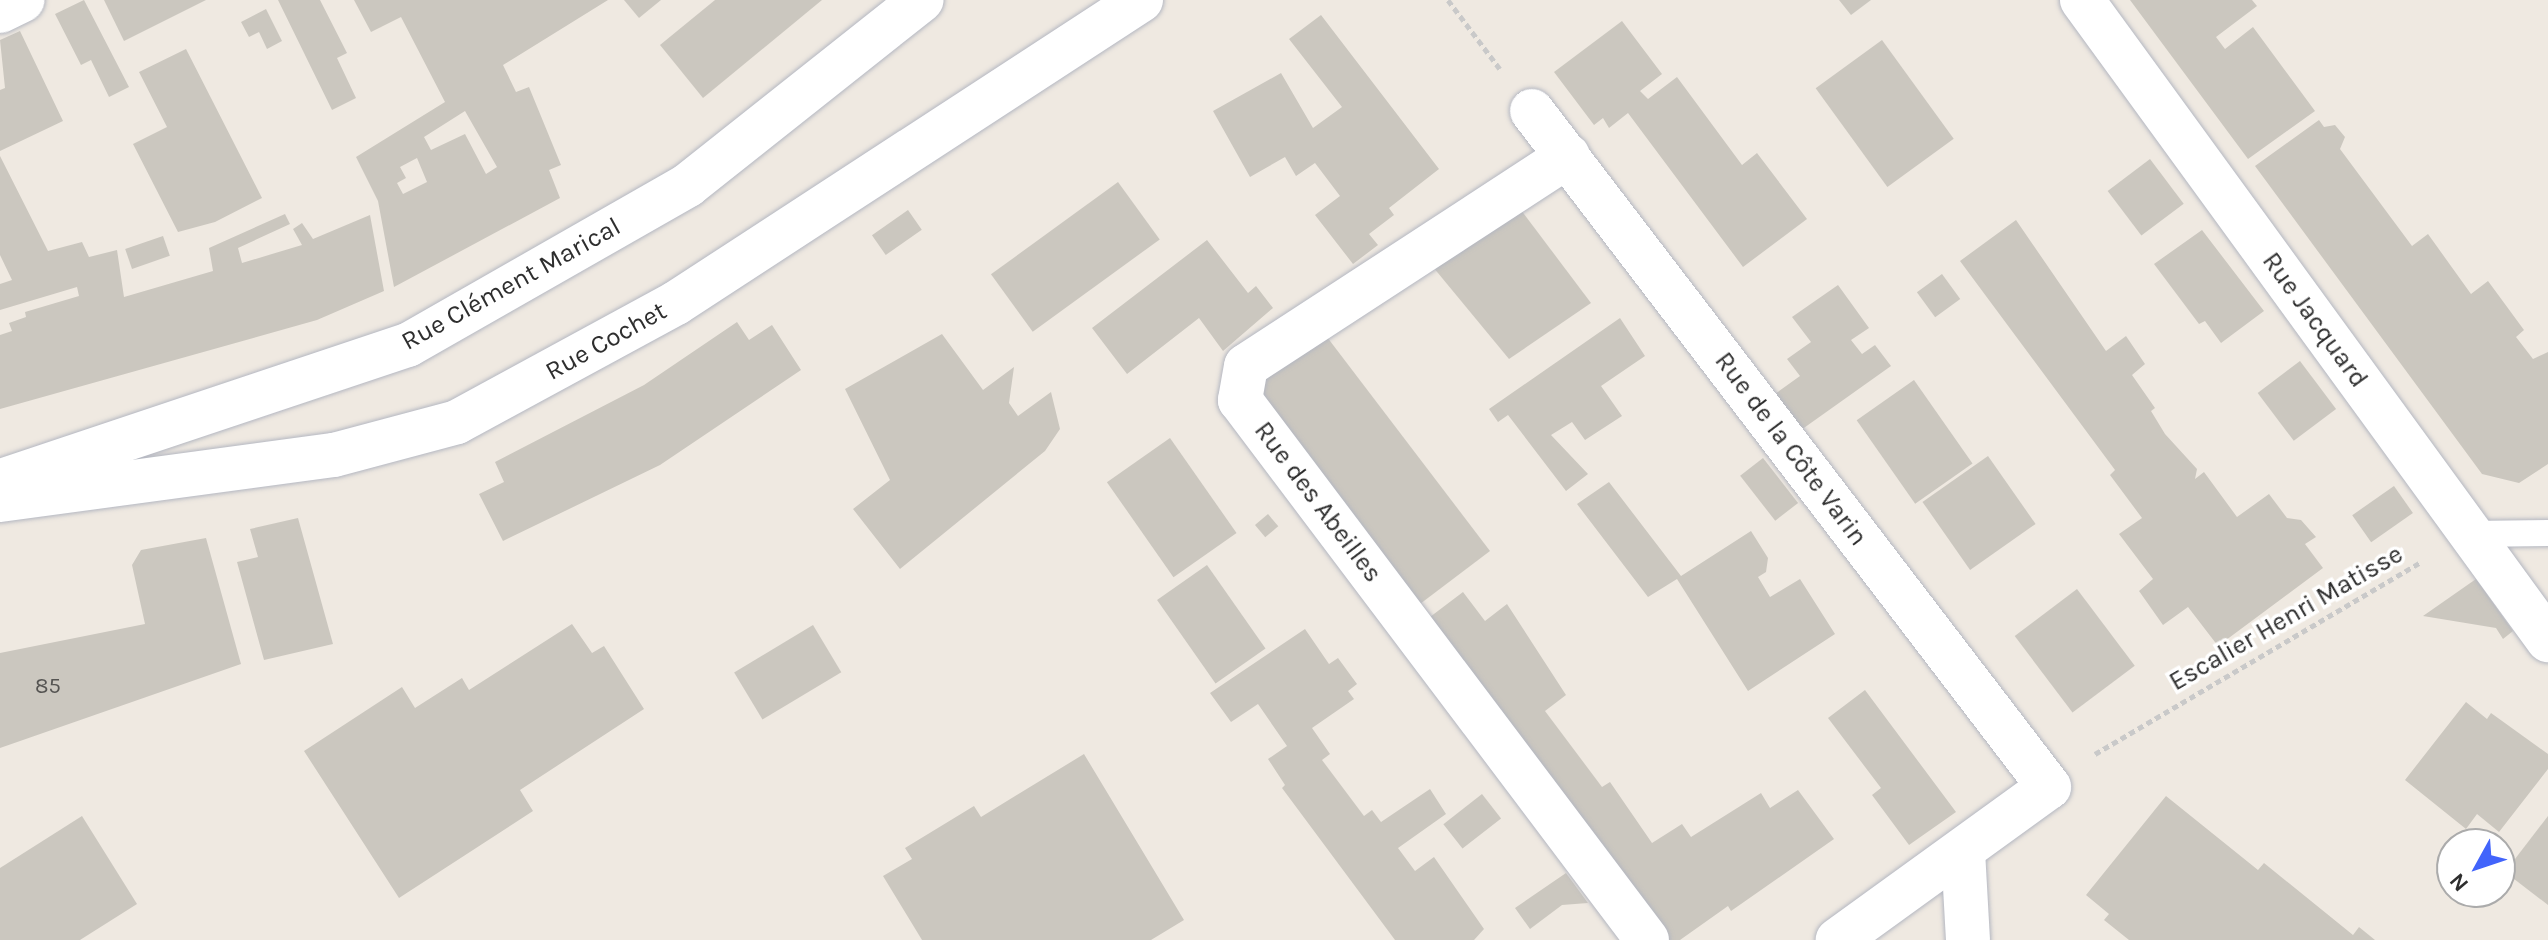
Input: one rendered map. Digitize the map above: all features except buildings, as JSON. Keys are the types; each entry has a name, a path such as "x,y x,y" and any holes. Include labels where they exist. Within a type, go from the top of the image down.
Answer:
{"street":[{"path":"0,11 23,0"},
{"name":"Rue Clément Marical","path":"0,481 408,345 688,185 921,0"},
{"name":"Rue Cochet","path":"0,500 334,455 457,422 676,303 1141,0"},
{"name":"Rue Jacquard","path":"2082,0 2548,640"},
{"name":"Rue de la Côte Varin","path":"1521,96 2049,787"},
{"name":"Rue des Abeilles","path":"1568,156 1246,366 1240,400 1647,940"},
{"path":"1838,940 2049,787"},
{"path":"1963,851 1968,940"}],"lane":[{"path":"2470,534 2548,533"}],"path":[{"path":"1448,0 1521,96"},
{"name":"Escalier Henri Matisse","path":"2049,787 2110,743 2470,534"}]}
